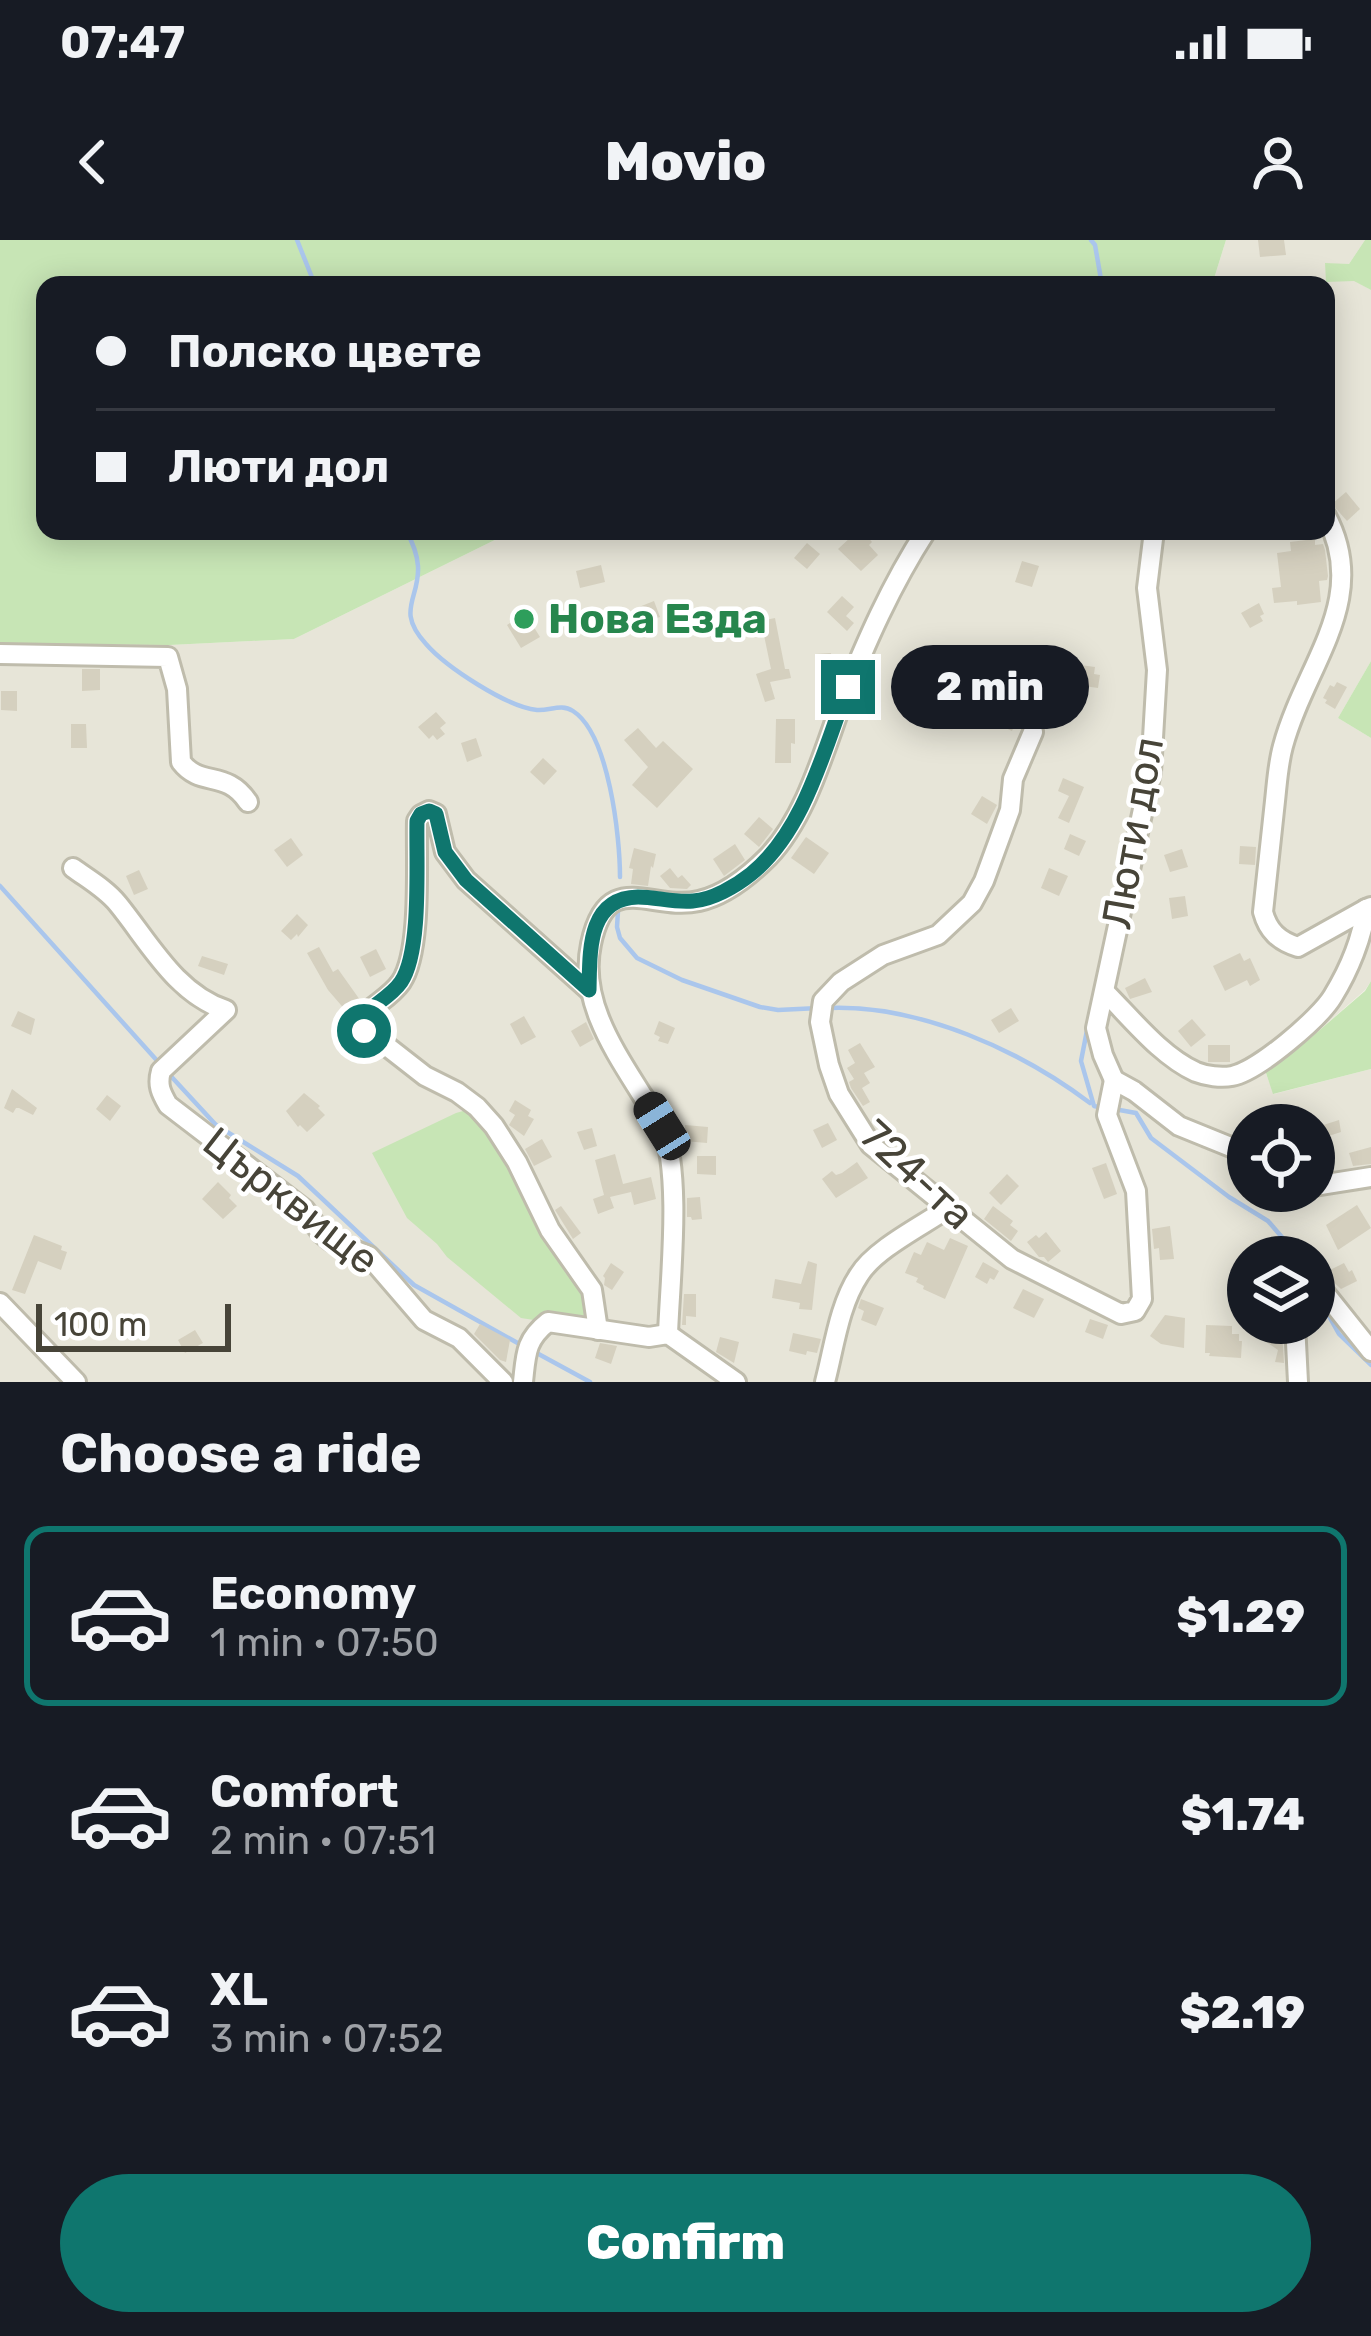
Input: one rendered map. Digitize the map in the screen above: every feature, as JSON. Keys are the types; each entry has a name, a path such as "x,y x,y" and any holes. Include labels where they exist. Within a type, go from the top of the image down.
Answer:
{"street":[{"path":"1335,529 1350,572 1347,598 1338,627 1293,712 1281,752 1263,911 1267,925 1282,942 1298,947 1369,908"},
{"path":"668,1334 671,1175 662,1126 595,1009 589,990 590,946 601,913 614,900 697,902 750,875 772,853 805,795 864,646 920,540"},
{"name":"Люти дол","path":"1110,1098 1096,1028 1151,772 1156,670 1147,588 1153,540"},
{"path":"0,654 168,657 177,689 181,762 196,775 231,784 248,802"},
{"name":"724-та","path":"1033,731 1013,778 1010,810 972,903 938,935 883,955 841,982 822,1009 829,1066 839,1094 871,1145 1012,1259 1121,1314 1135,1311 1142,1300 1136,1191 1110,1098"},
{"path":"589,990 466,880 445,852 439,819 434,812 421,814 413,950 404,978 386,1000 365,1013 359,1020 361,1026 424,1076 477,1107 494,1126 550,1229 592,1290 598,1330"},
{"name":"Църквище","path":"73,868 114,899 165,967 208,1003 226,1010 161,1072 160,1092 168,1105 305,1210 321,1233 369,1256 424,1320 459,1338 503,1382"},
{"path":"1105,992 1171,1056 1197,1073 1233,1076 1249,1070 1309,1024 1333,997 1369,908"},
{"path":"1110,1098 1134,1091 1179,1126 1227,1145"},
{"path":"1335,1183 1371,1177"},
{"path":"825,1382 848,1295 860,1272 873,1258 948,1208"},
{"path":"0,1303 76,1382"},
{"path":"1335,1309 1371,1351"},
{"path":"523,1382 528,1345 548,1322 650,1337 668,1334 736,1382"},
{"path":"1295,1344 1298,1382"},
{"path":"1280,1382 1295,1352"}],"shaded area":[{"path":"1226,240 1365,240 1349,264 1325,264 1371,290 1371,661 1338,718 1371,738 1371,981 1307,1041 1265,1071 1274,1094 1371,1069 1371,1382 0,1382 0,644 170,645 294,639 495,540 1335,540 1335,276 1215,276"}],"green space":[{"path":"0,240 1226,240 1215,276 36,276 36,540 495,540 294,639 170,645 0,644"},
{"path":"1365,240 1371,240 1371,290 1326,276 1325,263 1349,264"},
{"path":"1371,661 1371,738 1338,718"},
{"path":"1371,981 1371,1069 1273,1094 1265,1070 1307,1041"},
{"path":"477,1107 592,1290 598,1330 521,1318 407,1218 372,1153"}],"building":[{"path":"1258,240 1284,240 1286,255 1260,257"},
{"path":"1346,492 1360,509 1347,521 1335,501"},
{"path":"848,540 870,540 878,555 861,571 838,549"},
{"path":"1290,542 1323,544 1328,576 1319,581 1321,602 1274,603 1272,588 1281,587 1277,553 1291,551"},
{"path":"807,543 820,554 807,569 794,558"},
{"path":"1022,561 1039,566 1032,587 1015,582"},
{"path":"601,565 605,582 580,588 576,571"},
{"path":"842,596 854,607 846,616 854,623 847,631 827,612"},
{"path":"654,601 660,617 644,622 639,607"},
{"path":"1259,603 1263,621 1250,628 1241,613"},
{"path":"525,613 540,637 521,648 507,625"},
{"path":"775,618 791,678 770,682 775,699 765,702 756,674 771,669 761,621"},
{"path":"831,653 833,688 817,689 815,654"},
{"path":"1080,665 1095,667 1094,674 1100,675 1098,688 1077,685"},
{"path":"82,669 100,669 100,690 82,691"},
{"path":"923,669 942,675 935,695 916,688"},
{"path":"1337,682 1347,687 1335,709 1323,698"},
{"path":"1,691 17,691 17,711 1,710"},
{"path":"1009,696 1020,701 1017,707 1021,709 1012,731 997,724"},
{"path":"436,712 446,723 440,728 445,734 437,740 433,735 429,739 418,727"},
{"path":"776,719 795,719 791,763 775,763"},
{"path":"71,724 86,724 87,748 71,748"},
{"path":"638,728 656,748 663,741 693,769 657,808 632,785 648,767 624,740"},
{"path":"476,738 482,756 467,762 461,743"},
{"path":"543,758 557,771 544,785 530,772"},
{"path":"1063,778 1084,787 1069,823 1058,818 1069,796 1058,791"},
{"path":"982,796 997,805 987,824 971,814"},
{"path":"759,817 773,829 759,847 744,834"},
{"path":"1070,834 1086,841 1079,856 1064,849"},
{"path":"806,837 829,853 814,874 791,858"},
{"path":"291,838 303,855 287,867 274,850"},
{"path":"735,844 745,860 724,876 713,859"},
{"path":"1240,846 1256,847 1255,865 1239,864"},
{"path":"634,848 656,854 648,886 631,884"},
{"path":"1182,849 1188,867 1170,872 1164,855"},
{"path":"670,868 691,885 687,889 670,888 660,876"},
{"path":"1049,868 1068,876 1059,896 1041,888"},
{"path":"139,870 148,889 134,895 126,876"},
{"path":"1185,896 1188,916 1172,919 1169,898"},
{"path":"297,914 308,925 291,940 281,931"},
{"path":"319,947 333,972 338,969 360,1000 347,1012 307,953"},
{"path":"376,949 386,969 370,977 360,957"},
{"path":"1240,953 1244,961 1250,958 1260,980 1250,986 1247,980 1225,991 1213,966"},
{"path":"202,956 228,964 224,975 198,966"},
{"path":"1145,978 1152,992 1130,999 1125,988"},
{"path":"1011,1008 1019,1021 999,1033 991,1020"},
{"path":"18,1011 35,1019 31,1035 11,1026"},
{"path":"524,1016 536,1037 521,1045 510,1024"},
{"path":"1192,1019 1206,1035 1191,1047 1178,1031"},
{"path":"659,1021 675,1028 668,1044 654,1034"},
{"path":"586,1022 594,1039 580,1047 571,1031"},
{"path":"860,1043 875,1067 864,1073 870,1083 862,1088 870,1102 863,1106 851,1088 849,1082 854,1079 847,1068 855,1063 848,1050"},
{"path":"1208,1045 1230,1045 1230,1062 1208,1062"},
{"path":"12,1089 37,1108 33,1115 4,1108"},
{"path":"304,1093 325,1115 307,1132 286,1111"},
{"path":"107,1095 121,1106 110,1121 96,1109"},
{"path":"515,1100 531,1110 528,1116 534,1119 524,1136 509,1125"},
{"path":"828,1123 837,1140 822,1148 813,1130"},
{"path":"685,1125 708,1127 707,1143 684,1141"},
{"path":"592,1128 597,1146 584,1150 577,1132"},
{"path":"542,1139 552,1157 534,1166 525,1149"},
{"path":"1371,1147 1371,1164 1353,1166 1349,1153"},
{"path":"615,1154 623,1184 651,1177 656,1199 634,1205 631,1192 610,1197 614,1208 598,1214 593,1199 604,1195 595,1160"},
{"path":"697,1156 716,1156 716,1175 697,1174"},
{"path":"857,1162 868,1178 836,1198 822,1179"},
{"path":"1106,1163 1117,1194 1104,1199 1092,1168"},
{"path":"1007,1174 1019,1186 1001,1205 989,1193"},
{"path":"218,1182 237,1206 223,1219 202,1199"},
{"path":"700,1197 702,1219 692,1220 687,1217 687,1198"},
{"path":"1357,1205 1371,1228 1338,1250 1326,1225"},
{"path":"561,1206 581,1233 573,1239 555,1210"},
{"path":"993,1206 1013,1221 1010,1225 1018,1231 1011,1241 984,1219"},
{"path":"1170,1226 1174,1259 1160,1260 1152,1229"},
{"path":"1046,1232 1061,1251 1048,1262 1027,1242"},
{"path":"34,1235 67,1252 61,1270 38,1261 25,1294 12,1290"},
{"path":"950,1238 968,1246 945,1299 923,1289 918,1278 905,1273 914,1252 921,1255 927,1242 944,1250"},
{"path":"808,1261 817,1264 812,1310 772,1298 775,1279 801,1284"},
{"path":"983,1262 999,1271 987,1284 975,1277"},
{"path":"611,1263 624,1272 612,1290 604,1285 603,1276"},
{"path":"1344,1263 1357,1281 1341,1289 1335,1283 1335,1268"},
{"path":"1023,1289 1044,1299 1034,1318 1013,1308"},
{"path":"684,1294 696,1294 696,1317 686,1316 686,1325 682,1325"},
{"path":"861,1299 884,1308 876,1326 861,1320"},
{"path":"1165,1315 1185,1318 1184,1348 1161,1344 1150,1336"},
{"path":"1090,1319 1108,1325 1103,1339 1085,1332"},
{"path":"480,1324 510,1340 506,1362 474,1334"},
{"path":"1206,1325 1227,1326 1227,1344 1242,1344 1241,1358 1205,1353"},
{"path":"195,1330 203,1343 185,1353 178,1340"},
{"path":"793,1333 821,1339 817,1353 789,1351"},
{"path":"720,1337 739,1342 734,1363 716,1352"},
{"path":"600,1343 617,1346 611,1364 595,1358"},
{"path":"1269,1344 1283,1344 1284,1363 1275,1362 1278,1350"}],"waterway":[{"path":"297,240 311,276"},
{"path":"1091,240 1100,276"},
{"path":"410,540 418,577 410,613 426,644 494,694 537,710 569,709 585,723 596,741 610,788 620,877"},
{"path":"0,886 161,1065"},
{"path":"618,911 620,938 637,958 682,980 760,1007 819,1008"},
{"path":"1095,993 1111,916"},
{"path":"830,1008 899,1014 968,1034 1032,1065 1090,1103"},
{"path":"1091,1010 1081,1061 1094,1106 1103,1108"},
{"path":"168,1073 216,1125 298,1176 414,1285 523,1346"},
{"path":"1114,1109 1136,1113 1151,1138 1268,1221 1281,1236"},
{"path":"1335,1327 1371,1365"},
{"path":"533,1351 590,1382"}],"place":[{"name":"Нова Езда","path":"524,619"}],"route":[{"path":"364,1031 359,1020 386,1000 404,978 413,950 417,821 425,811 436,814 445,852 466,880 589,990 590,946 601,913 614,900 697,902 750,875 772,853 805,795 848,687"}]}
